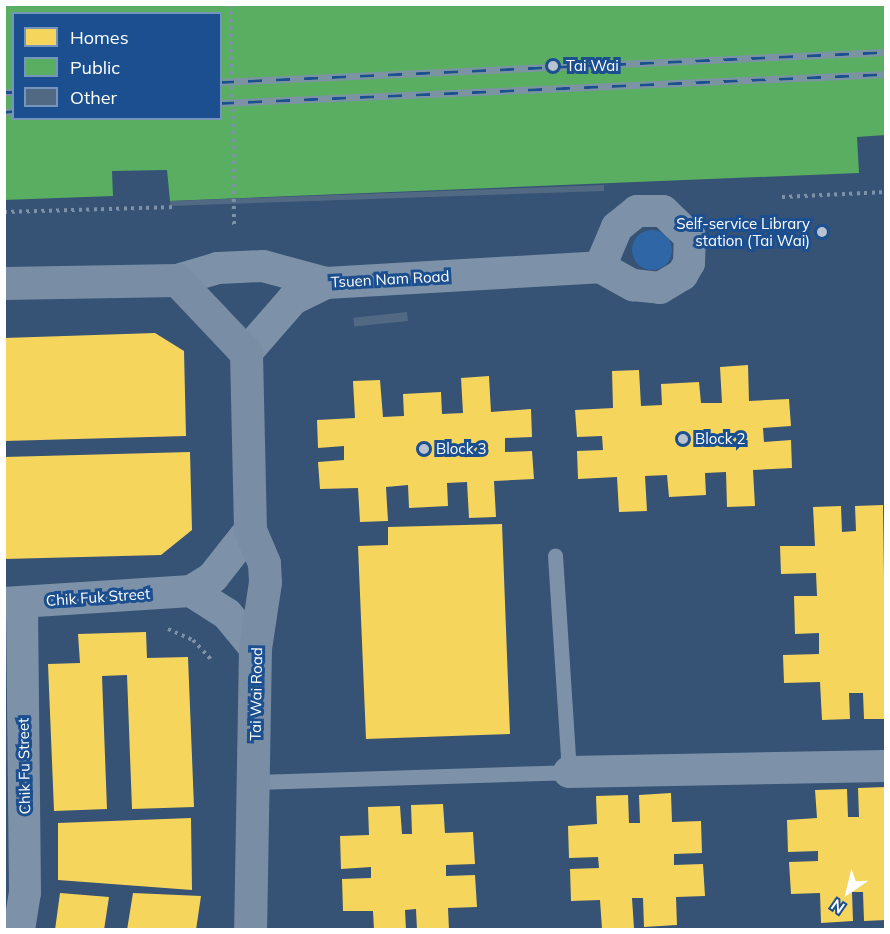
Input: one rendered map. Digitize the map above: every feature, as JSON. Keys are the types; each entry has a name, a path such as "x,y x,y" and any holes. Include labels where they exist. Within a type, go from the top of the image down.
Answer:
{"street":[{"name":"Tsuen Nam Road","path":"4,283 177,280 218,268 263,267 326,283 600,267"},
{"path":"177,280 246,353 293,299 326,283"},
{"name":"Tai Wai Road","path":"246,353 250,530 264,563 265,582 255,648 256,782 250,930"},
{"path":"250,530 213,577 191,591 227,614 255,648"},
{"name":"Chik Fuk Street","path":"13,602 191,591"},
{"name":"Chik Fu Street","path":"13,602 26,893 18,930"},
{"path":"568,772 885,766"}],"lane":[{"path":"256,782 568,772 555,555"}],"path":[{"path":"231,4 234,227"},
{"path":"782,197 885,192"},
{"path":"4,212 176,207"}],"shaded area":[{"path":"652,230 660,231 666,236 671,242 671,258 666,264 660,269 652,270 644,269 638,264 633,258 632,250 633,242 638,236 644,231"}],"building: Homes":[{"path":"155,333 184,351 186,436 4,441 4,338"},
{"name":"Block 2","path":"748,365 749,401 789,399 791,426 763,428 764,442 791,440 792,468 753,470 755,506 727,507 726,472 705,473 706,495 669,497 667,475 645,476 647,511 619,512 617,477 578,479 577,451 603,450 602,436 577,437 575,410 613,408 612,371 639,370 641,406 662,405 661,384 699,382 701,403 722,403 720,367"},
{"name":"Block 3","path":"489,376 491,412 531,409 532,437 505,438 505,452 532,451 534,479 494,481 496,517 469,518 467,482 447,483 448,506 409,508 408,485 386,487 388,521 360,522 358,488 320,489 318,462 344,460 344,446 318,448 317,420 355,418 353,381 380,380 383,417 404,416 403,394 441,392 442,414 463,413 461,378"},
{"path":"190,452 192,530 161,555 4,559 4,457"},
{"path":"883,505 886,719 864,719 863,693 849,693 850,719 822,720 820,682 784,683 783,655 819,654 819,633 795,634 794,596 817,596 816,573 781,574 780,546 815,546 813,507 841,506 842,532 856,531 855,506"},
{"path":"502,524 510,734 366,739 358,546 388,545 388,527"},
{"path":"146,632 147,658 188,657 194,807 132,809 127,675 102,676 107,809 54,811 48,664 80,663 78,634"},
{"path":"886,787 886,920 864,921 863,892 852,892 853,921 821,923 820,893 791,894 789,862 818,861 818,851 788,852 787,820 817,818 815,790 847,789 848,817 859,817 858,788"},
{"path":"671,793 672,822 701,821 702,853 674,854 674,865 703,864 705,896 676,897 677,925 644,927 643,898 632,898 634,928 602,929 600,900 571,901 570,869 599,868 598,857 569,858 568,826 597,824 596,796 628,795 629,823 640,823 639,795"},
{"path":"443,804 445,833 473,832 475,864 446,865 446,876 475,875 477,907 448,908 449,930 417,930 416,909 405,910 406,930 374,930 373,911 343,911 342,879 371,878 371,867 341,869 340,836 369,835 368,807 400,806 402,834 412,834 411,805"},
{"path":"191,818 192,890 58,880 58,823"},
{"path":"60,893 109,897 104,930 55,930"},
{"path":"133,893 201,896 196,930 127,930"}],"building: Public":[{"name":"Tai Wai","path":"4,4 886,4 886,135 857,137 859,173 170,201 167,170 112,171 113,196 4,200"}],"building: Other":[{"path":"604,185 604,191 170,206 170,201"},
{"path":"407,312 408,321 354,327 353,318"}],"railway":[{"path":"222,82 886,52"},
{"path":"222,103 886,74"},
{"path":"4,92 12,92"},
{"path":"4,112 12,111"}],"place":[{"name":"Tai Wai","path":"553,66"},
{"name":"Self-service Library station (Tai Wai)","path":"822,232"},
{"name":"Block 2","path":"683,439"},
{"name":"Block 3","path":"424,449"}]}
